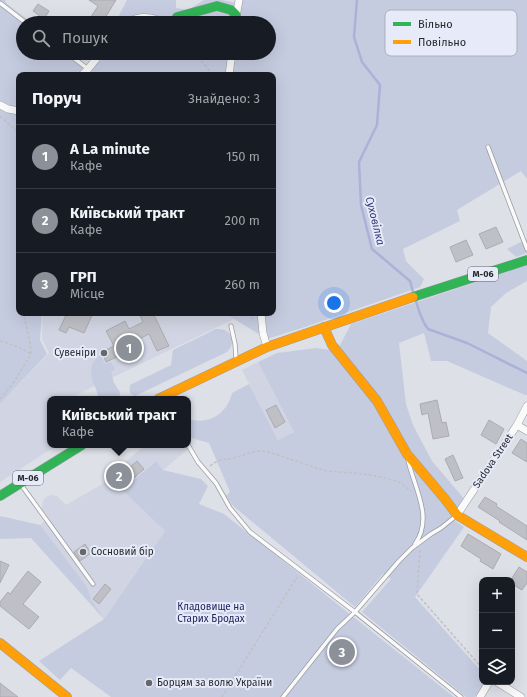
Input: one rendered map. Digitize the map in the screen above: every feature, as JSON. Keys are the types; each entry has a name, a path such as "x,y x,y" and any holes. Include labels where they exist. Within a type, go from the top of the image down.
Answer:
{"main road":[{"path":"181,16 217,6 231,10 234,16"},
{"name":"М-06","path":"164,396 267,347 382,307 527,260"},
{"path":"324,327 332,344 377,401 407,454 457,515 527,557"},
{"name":"М-06","path":"0,496 77,448"},
{"path":"0,643 66,697"}],"street":[{"path":"236,16 239,0"},
{"path":"85,72 95,60"},
{"path":"229,72 231,60"},
{"path":"0,106 16,110"},
{"path":"261,316 263,333 267,347"},
{"name":"Sadova Street","path":"457,515 517,425 527,406"},
{"path":"517,425 527,431"},
{"path":"480,697 487,685"},
{"path":"502,685 521,697"}],"lane":[{"path":"0,3 17,16"},
{"path":"76,60 88,69"},
{"path":"488,148 527,249"},
{"path":"231,326 235,344 236,361"},
{"path":"190,448 198,462 216,484 230,508 250,532 355,612 461,697"},
{"path":"283,697 337,629 355,612 420,538 422,512 418,490 407,454"},
{"path":"20,484 93,584"},
{"path":"412,548 457,515"}],"path":[{"path":"201,60 211,72"},
{"path":"0,116 16,130"},
{"path":"0,399 14,382 31,354 30,342 24,316"},
{"path":"0,341 19,347 31,354"},
{"path":"207,474 210,466 220,460 234,458 256,451 264,451 326,471 382,477 399,482 417,495 420,500"},
{"path":"420,542 417,594 479,665"},
{"path":"222,697 299,574"}],"shaded area":[{"path":"43,316 229,316 234,319 76,396 47,396 47,448 52,448 0,482 0,404 49,353 42,339"},
{"path":"258,362 294,432 278,440 242,370"},
{"path":"142,448 188,449 163,470 155,461 122,490 165,531 104,619 31,537 48,517 42,510 43,501 46,497 51,495 57,496 66,505 111,479 109,476"}],"green space":[{"path":"0,0 6,0 5,2 23,16 16,16 16,60 78,60 87,67 92,60 276,60 276,16 119,16 127,0 176,0 176,8 188,10 204,0 222,0 236,3 237,0 527,0 527,179 521,171 457,210 460,221 403,249 406,261 424,279 420,287 267,339 229,316 276,316 276,72 16,72 16,316 42,316 40,340 47,354 0,404"},
{"path":"527,239 527,253 516,257 507,249"},
{"path":"527,265 527,281 506,293 491,307 488,333 527,361 527,395 447,361 431,361 424,333 399,343 406,404 413,425 432,461 466,501 451,518 464,527 415,597 479,669 479,685 483,685 475,697 466,697 362,612 391,579 383,574 355,607 232,505 226,496 230,492 209,443 191,438 191,419 203,420 216,416 226,407 232,393 249,384 278,440 294,432 258,362 277,353 317,348 337,351 351,324"},
{"path":"216,329 226,331 231,336 232,344 227,352 135,396 131,393 130,385 171,365 173,350"},
{"path":"100,355 105,364 111,362 115,369 111,372 114,383 120,392 119,396 98,396 92,380 91,368 93,362"},
{"name":"Кладовище на Старих Бродах","path":"156,461 163,470 201,479 208,486 199,504 224,514 454,697 111,697 71,668 60,680 39,661 104,619 165,531 122,490"},
{"path":"0,516 40,525 87,587 91,599 104,619 31,538 0,539"}],"building":[{"path":"89,0 116,0 106,16 92,16 98,6"},
{"path":"38,4 49,11 46,16 40,16 33,11"},
{"path":"496,227 503,242 486,249 479,234"},
{"path":"466,240 473,255 456,262 450,247"},
{"path":"66,316 92,316 84,333 69,327 66,333 59,330"},
{"path":"140,316 154,316 169,346 157,351 149,334 135,341 138,347 106,362 102,352 114,346 106,331 125,321 129,329 143,322"},
{"path":"437,400 442,423 446,422 449,436 433,439 428,413 422,415 420,404"},
{"path":"276,405 285,422 275,428 266,410"},
{"path":"489,420 504,429 496,444 481,435"},
{"path":"521,439 527,443 527,462 512,453"},
{"path":"453,455 463,478 455,481 445,459"},
{"path":"137,461 144,469 121,489 110,476 119,469 123,473"},
{"path":"485,497 527,526 527,540 478,507"},
{"path":"468,534 501,554 493,569 461,546"},
{"path":"85,544 91,553 80,561 74,552"},
{"path":"0,561 9,565 0,583"},
{"path":"519,567 527,572 527,583 522,590 515,586 515,577 513,577"},
{"path":"28,571 41,582 23,604 39,617 29,629 0,606 0,602 8,592 10,594"},
{"path":"105,584 111,589 99,604 93,599"},
{"path":"0,683 18,697 0,697"}],"waterway":[{"name":"Суховілка","path":"357,0 354,37 362,62 380,85 377,125 359,162 361,205 372,249 410,281 413,292"},
{"name":"Суховілка","path":"416,301 424,323 428,329 467,343 527,373"}],"traffic: fast":[{"path":"181,16 217,6 231,10 236,15"},
{"path":"413,297 527,260"},
{"path":"0,496 77,448"}],"traffic: slow":[{"path":"164,396 267,347 413,297"},
{"path":"324,327 332,345 377,401 407,454 457,515 527,557"},
{"path":"0,643 67,697"}],"place":[{"name":"A La minute","path":"129,348"},
{"name":"Сувеніри","path":"104,353"},
{"name":"Київський тракт","path":"119,476"},
{"name":"Сосновий бір","path":"83,552"},
{"name":"ГРП","path":"342,652"},
{"name":"Борцям за волю України","path":"149,683"}]}
